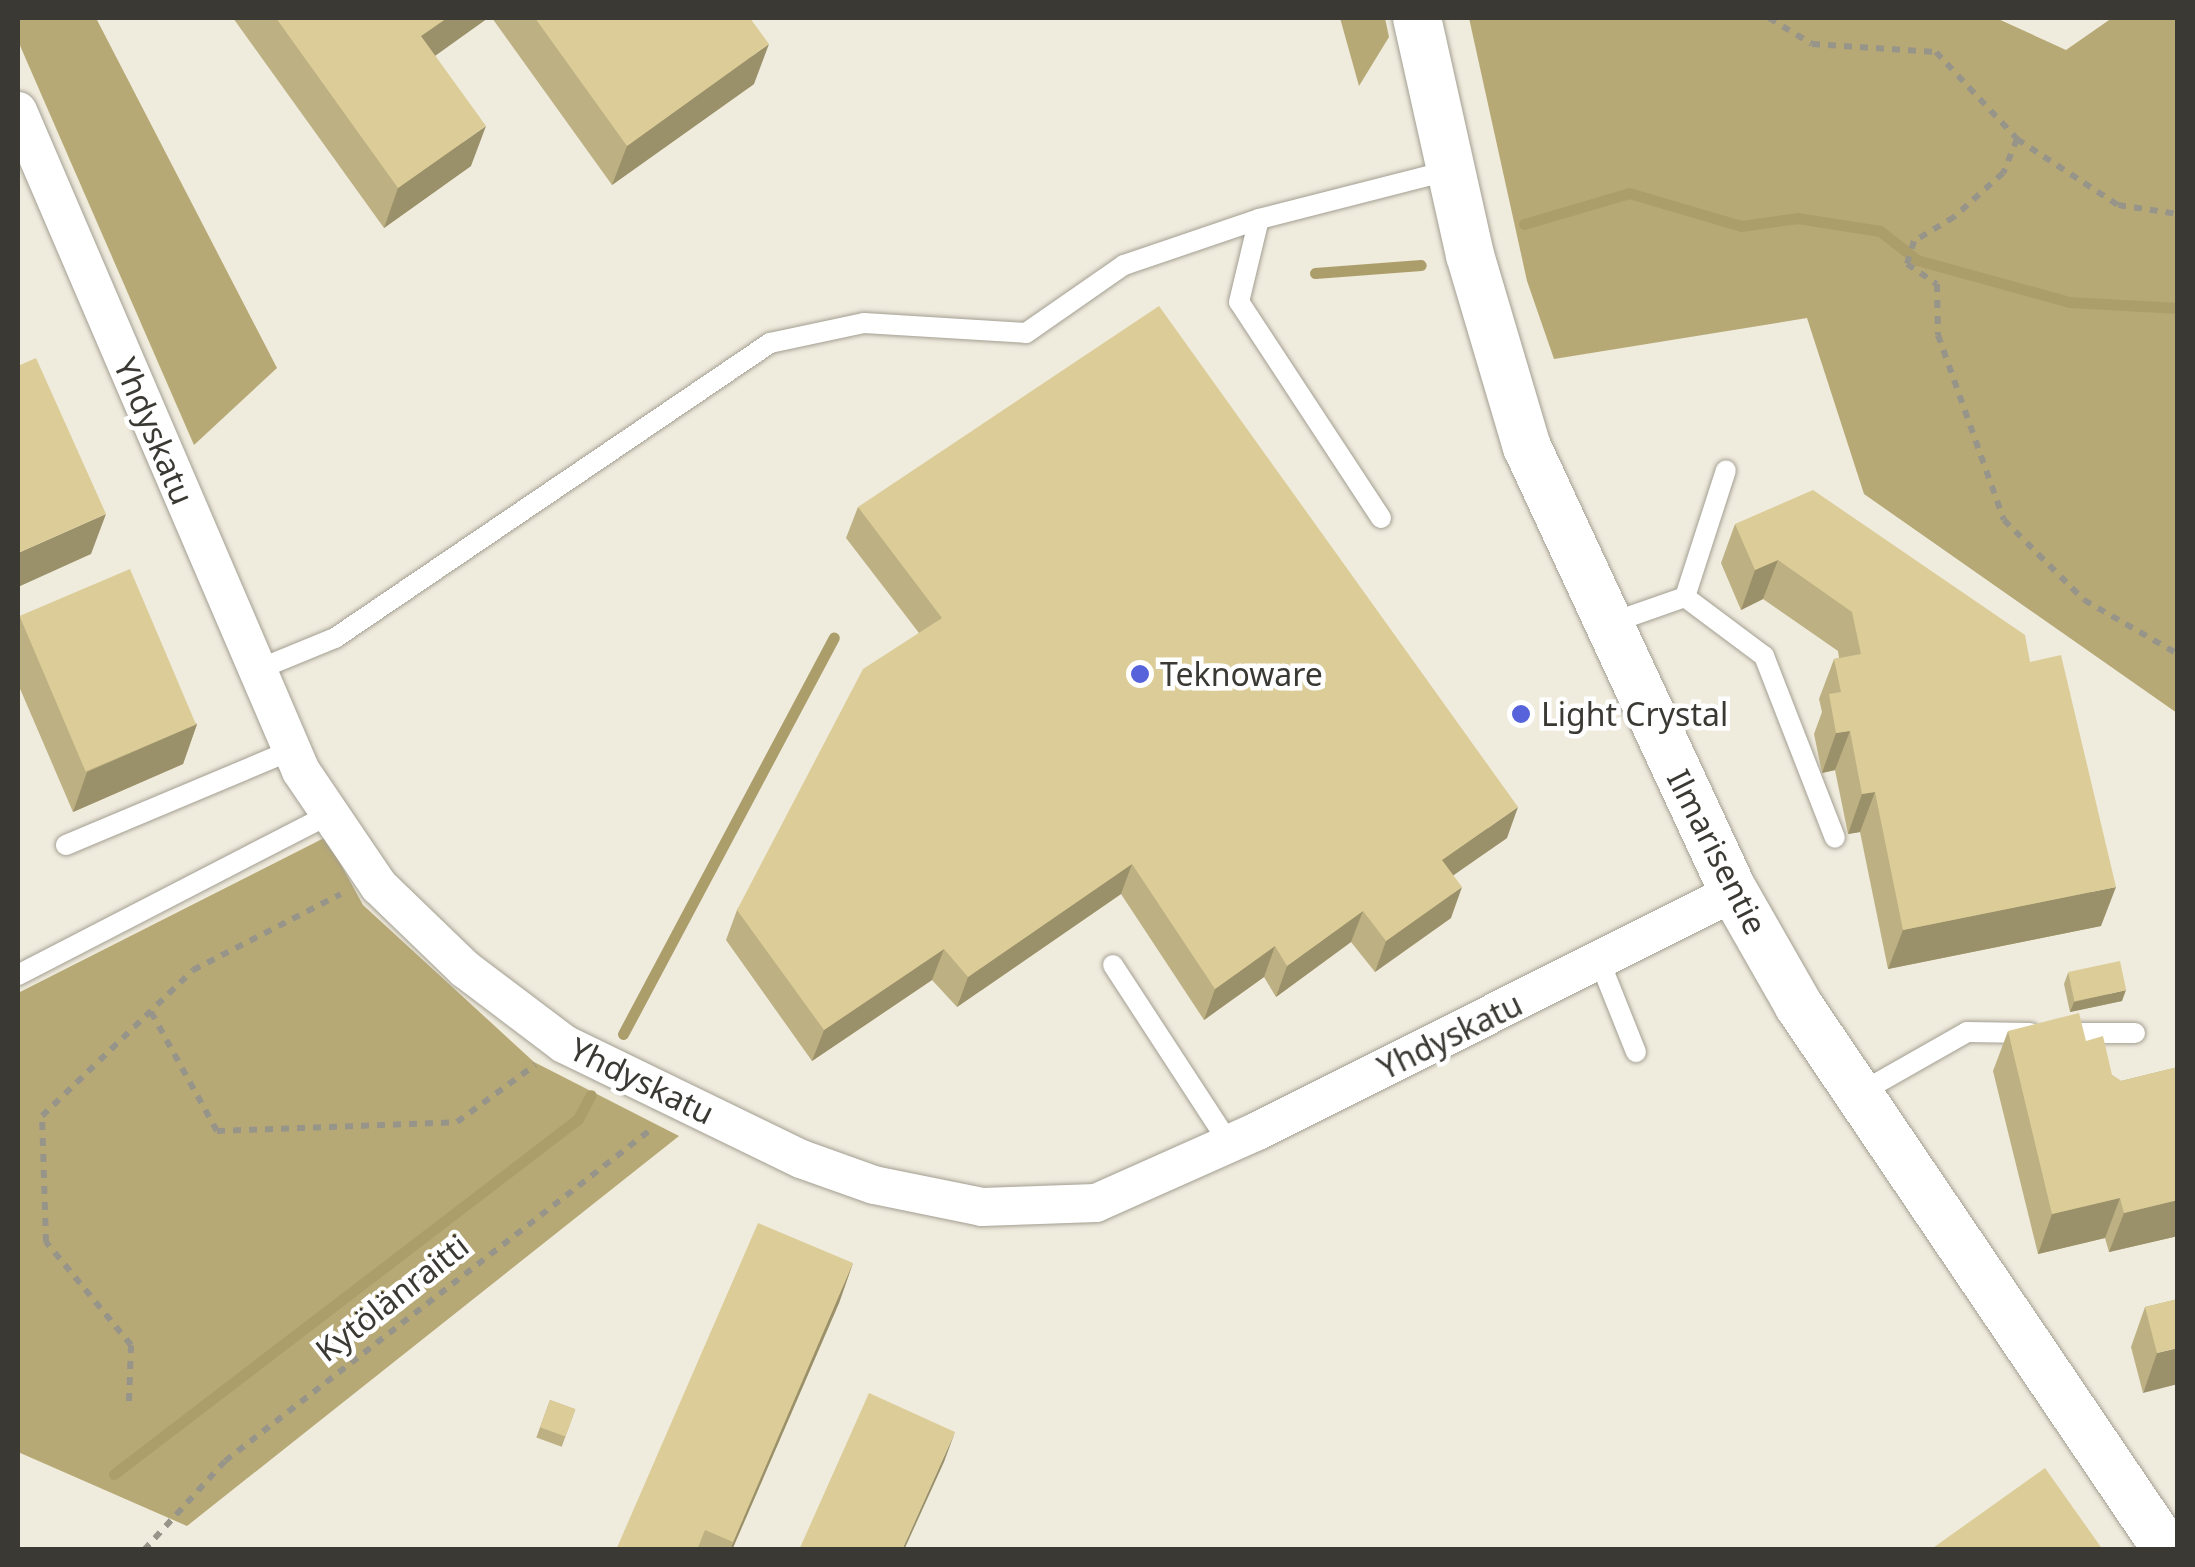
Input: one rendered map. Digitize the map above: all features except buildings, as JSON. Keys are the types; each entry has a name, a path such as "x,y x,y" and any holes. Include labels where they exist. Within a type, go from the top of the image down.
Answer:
{"street":[{"name":"Ilmarisentie","path":"1418,18 1451,170 1527,447 1606,624 1734,892 1858,1094 2167,1550"},
{"name":"Yhdyskatu","path":"18,110 292,750 330,814 374,878 464,969 564,1044 685,1103 856,1179 982,1207 1096,1203 1229,1143 1600,962 1734,892"}],"lane":[{"path":"257,670 336,638 770,343 864,322 1026,332 1124,265 1260,219 1451,170"},
{"path":"1260,219 1239,302 1381,518"},
{"path":"1685,598 1726,470"},
{"path":"1606,624 1685,598"},
{"path":"1685,598 1764,656 1835,838"},
{"path":"66,845 292,750"},
{"path":"18,974 330,814"},
{"path":"1600,962 1636,1052"},
{"path":"1113,965 1229,1143"},
{"path":"1858,1094 1966,1032 2135,1033"}],"path":[{"path":"1769,18 1812,44 1936,52 2018,139 2118,205 2178,214"},
{"path":"2018,139 2003,173 1954,217 1914,240 1907,264 1937,284 1938,335 2004,520 2084,600 2178,654"},
{"path":"129,1402 130,1346 46,1242 42,1116 193,970 374,878"},
{"path":"150,1011 217,1131 457,1122 564,1044"},
{"name":"Kytölänraitti","path":"144,1550 225,1462 685,1103"}],"shaded area":[{"path":"18,18 96,18 277,368 194,445 18,41"},
{"path":"1340,18 1385,18 1389,37 1359,86"},
{"path":"1469,18 1996,18 2066,50 2112,18 2177,18 2177,713 1864,494 1807,318 1554,359 1527,281"},
{"path":"326,837 363,905 534,1062 679,1136 187,1526 18,1452 18,993"}],"waterway":[{"path":"1524,224 1629,193 1741,226 1797,218 1880,231 1917,260 2069,302 2178,308"},
{"path":"1315,273 1421,265"},
{"path":"623,1034 834,638"},
{"path":"114,1474 578,1119 591,1095"}],"place":[{"name":"Teknoware","path":"1140,674"},
{"name":"Light Crystal","path":"1521,714"}]}
